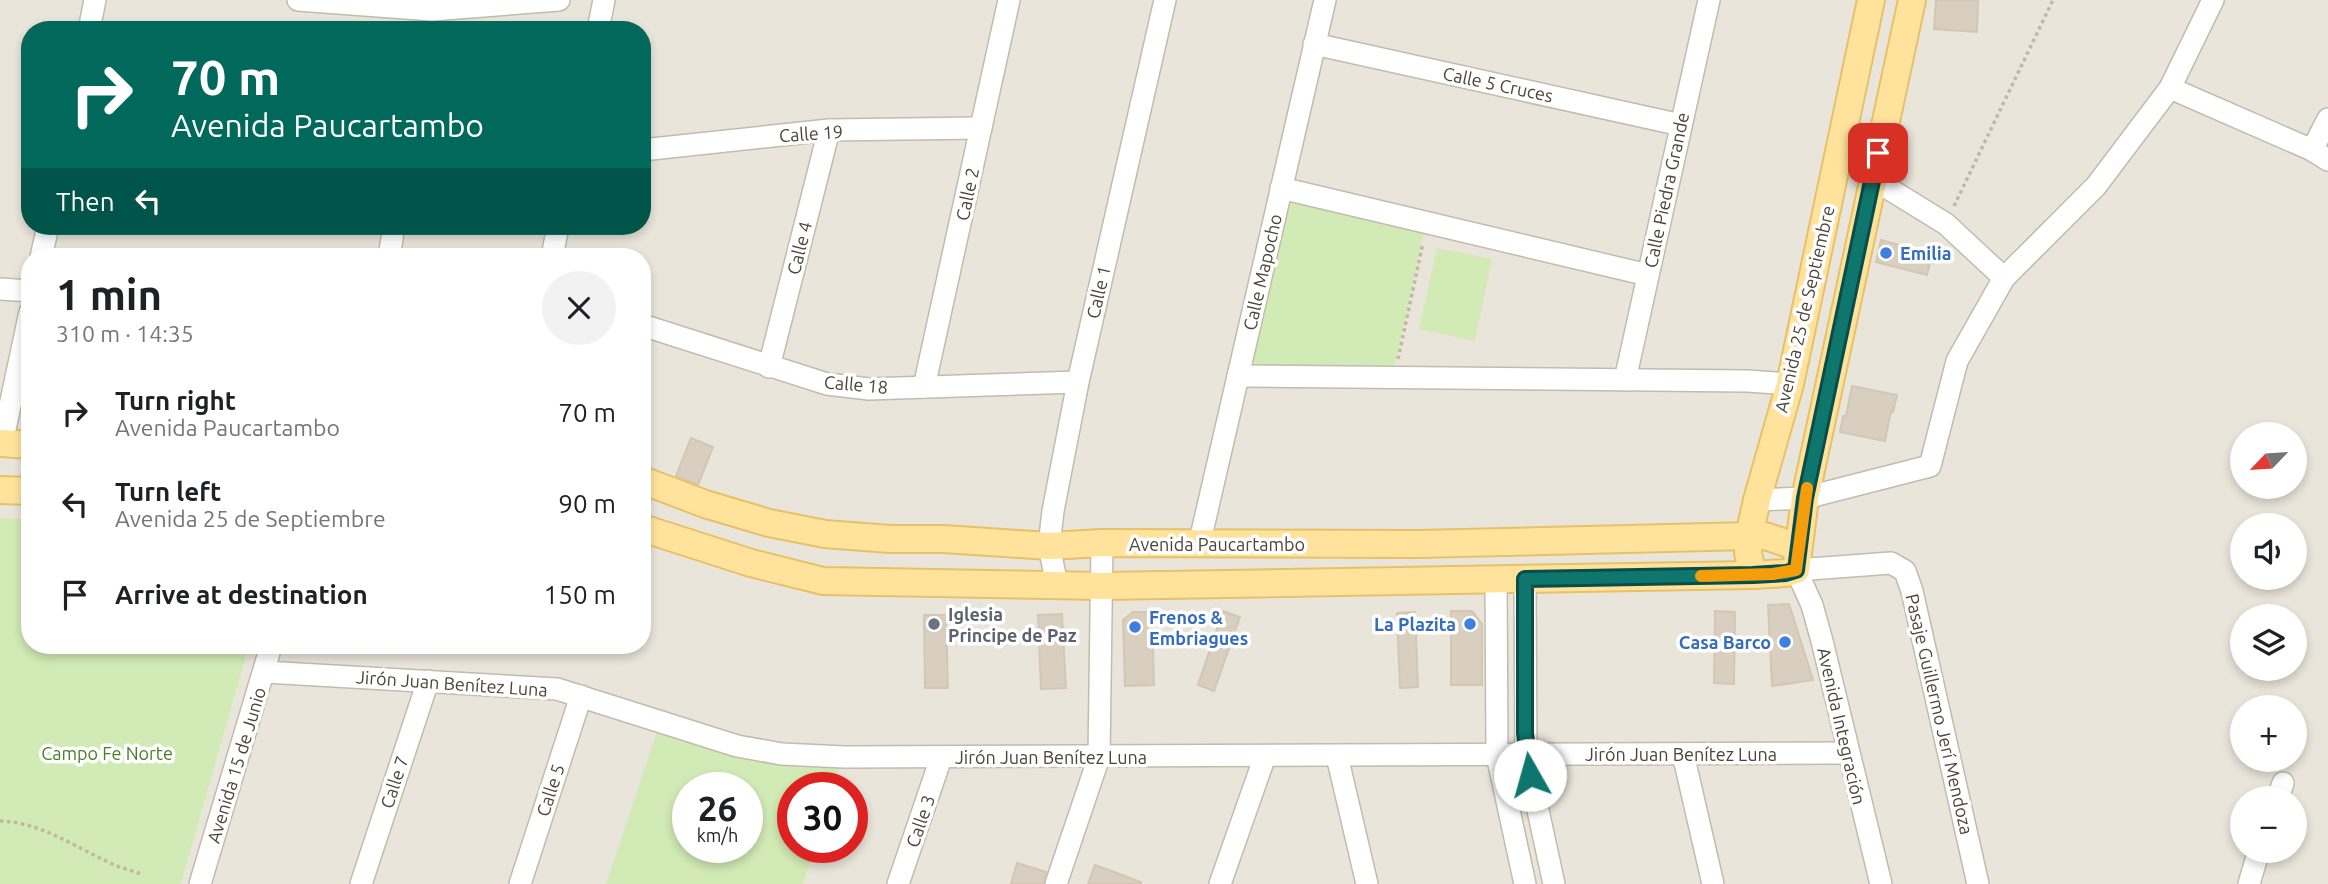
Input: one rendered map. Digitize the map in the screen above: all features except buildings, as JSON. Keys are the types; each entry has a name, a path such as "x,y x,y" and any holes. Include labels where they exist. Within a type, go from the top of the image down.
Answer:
{"main road":[{"name":"Avenida 25 de Septiembre","path":"1753,575 1748,553 1749,536 1790,384 1871,0"},
{"path":"651,531 751,563 823,581 1102,586 1786,573 1797,559 1805,498 1912,0"},
{"path":"1,443 21,444"},
{"name":"Avenida Paucartambo","path":"651,484 705,505 769,523 825,534 890,539 944,539 1049,546 1102,543 1432,543 1765,536 1797,559"},
{"path":"0,490 21,491"}],"street":[{"path":"91,21 95,0"},
{"path":"298,0 430,20 559,0"},
{"path":"600,21 604,0"},
{"name":"Calle 2","path":"924,387 1009,0"},
{"name":"Calle 1","path":"1057,585 1049,546 1053,511 1078,382 1165,0"},
{"name":"Calle Mapocho","path":"1199,545 1325,0"},
{"name":"Calle Piedra Grande","path":"1625,380 1709,0"},
{"path":"1757,500 1805,498 1930,466 1957,361 2004,278 2096,186 2170,88 2213,0"},
{"name":"Calle 5 Cruces","path":"1314,44 1681,125"},
{"path":"2170,88 2320,155 2328,119"},
{"name":"Calle 19","path":"651,148 829,130 981,128"},
{"name":"Calle 4","path":"769,367 829,130"},
{"path":"1873,178 1946,225 2004,278"},
{"path":"1281,188 1647,275"},
{"path":"0,289 21,290"},
{"name":"Calle 18","path":"651,328 827,384 869,389 1078,382"},
{"path":"1,443 21,353"},
{"path":"1238,376 1747,381 1790,384"},
{"path":"1056,884 1099,757 1102,543"},
{"name":"Avenida Integración","path":"1797,559 1822,641 1881,884"},
{"name":"Pasaje Guillermo Jerí Mendoza","path":"1797,559 1891,564 1905,570 1915,603 1978,884"},
{"path":"1525,579 1526,755 1555,884"},
{"path":"1496,580 1497,755 1525,884"},
{"name":"Avenida 15 de Junio","path":"200,884 269,654"},
{"name":"Jirón Juan Benítez Luna","path":"265,672 557,689 737,746 760,751 844,757 1848,753"},
{"name":"Calle 7","path":"361,884 428,681"},
{"name":"Calle 5","path":"520,884 581,696"},
{"path":"1683,754 1713,884"},
{"path":"1220,884 1265,756"},
{"path":"1337,756 1367,884"},
{"name":"Calle 3","path":"898,884 941,758"},
{"path":"2249,884 2255,863"}],"path":[{"path":"1946,225 2053,0"},
{"path":"1394,378 1427,223"},
{"path":"0,821 11,821 45,831 107,862 141,874"}],"shaded area":[{"path":"0,0 2328,0 2328,884 181,884 247,654 651,654 651,248 21,248 21,519 0,518"}],"green space":[{"path":"1289,202 1424,231 1393,373 1249,369"},
{"path":"1437,248 1492,259 1475,341 1419,329"},
{"name":"Campo Fe Norte","path":"0,518 21,519 21,654 247,654 181,884 0,884"},
{"path":"658,729 840,767 838,772 777,772 777,863 809,863 803,884 606,884"}],"slow traffic":[{"path":"1701,576 1773,574 1796,570 1807,488"}],"place":[{"name":"Emilia","path":"1886,253"},
{"name":"Iglesia Principe de Paz","path":"934,624"},
{"name":"La Plazita","path":"1470,624"},
{"name":"Frenos & Embriagues","path":"1135,627"},
{"name":"Casa Barco","path":"1785,642"}],"route":[{"path":"1530,775 1525,733 1525,579 1753,575 1796,570 1805,498 1878,153"}]}
